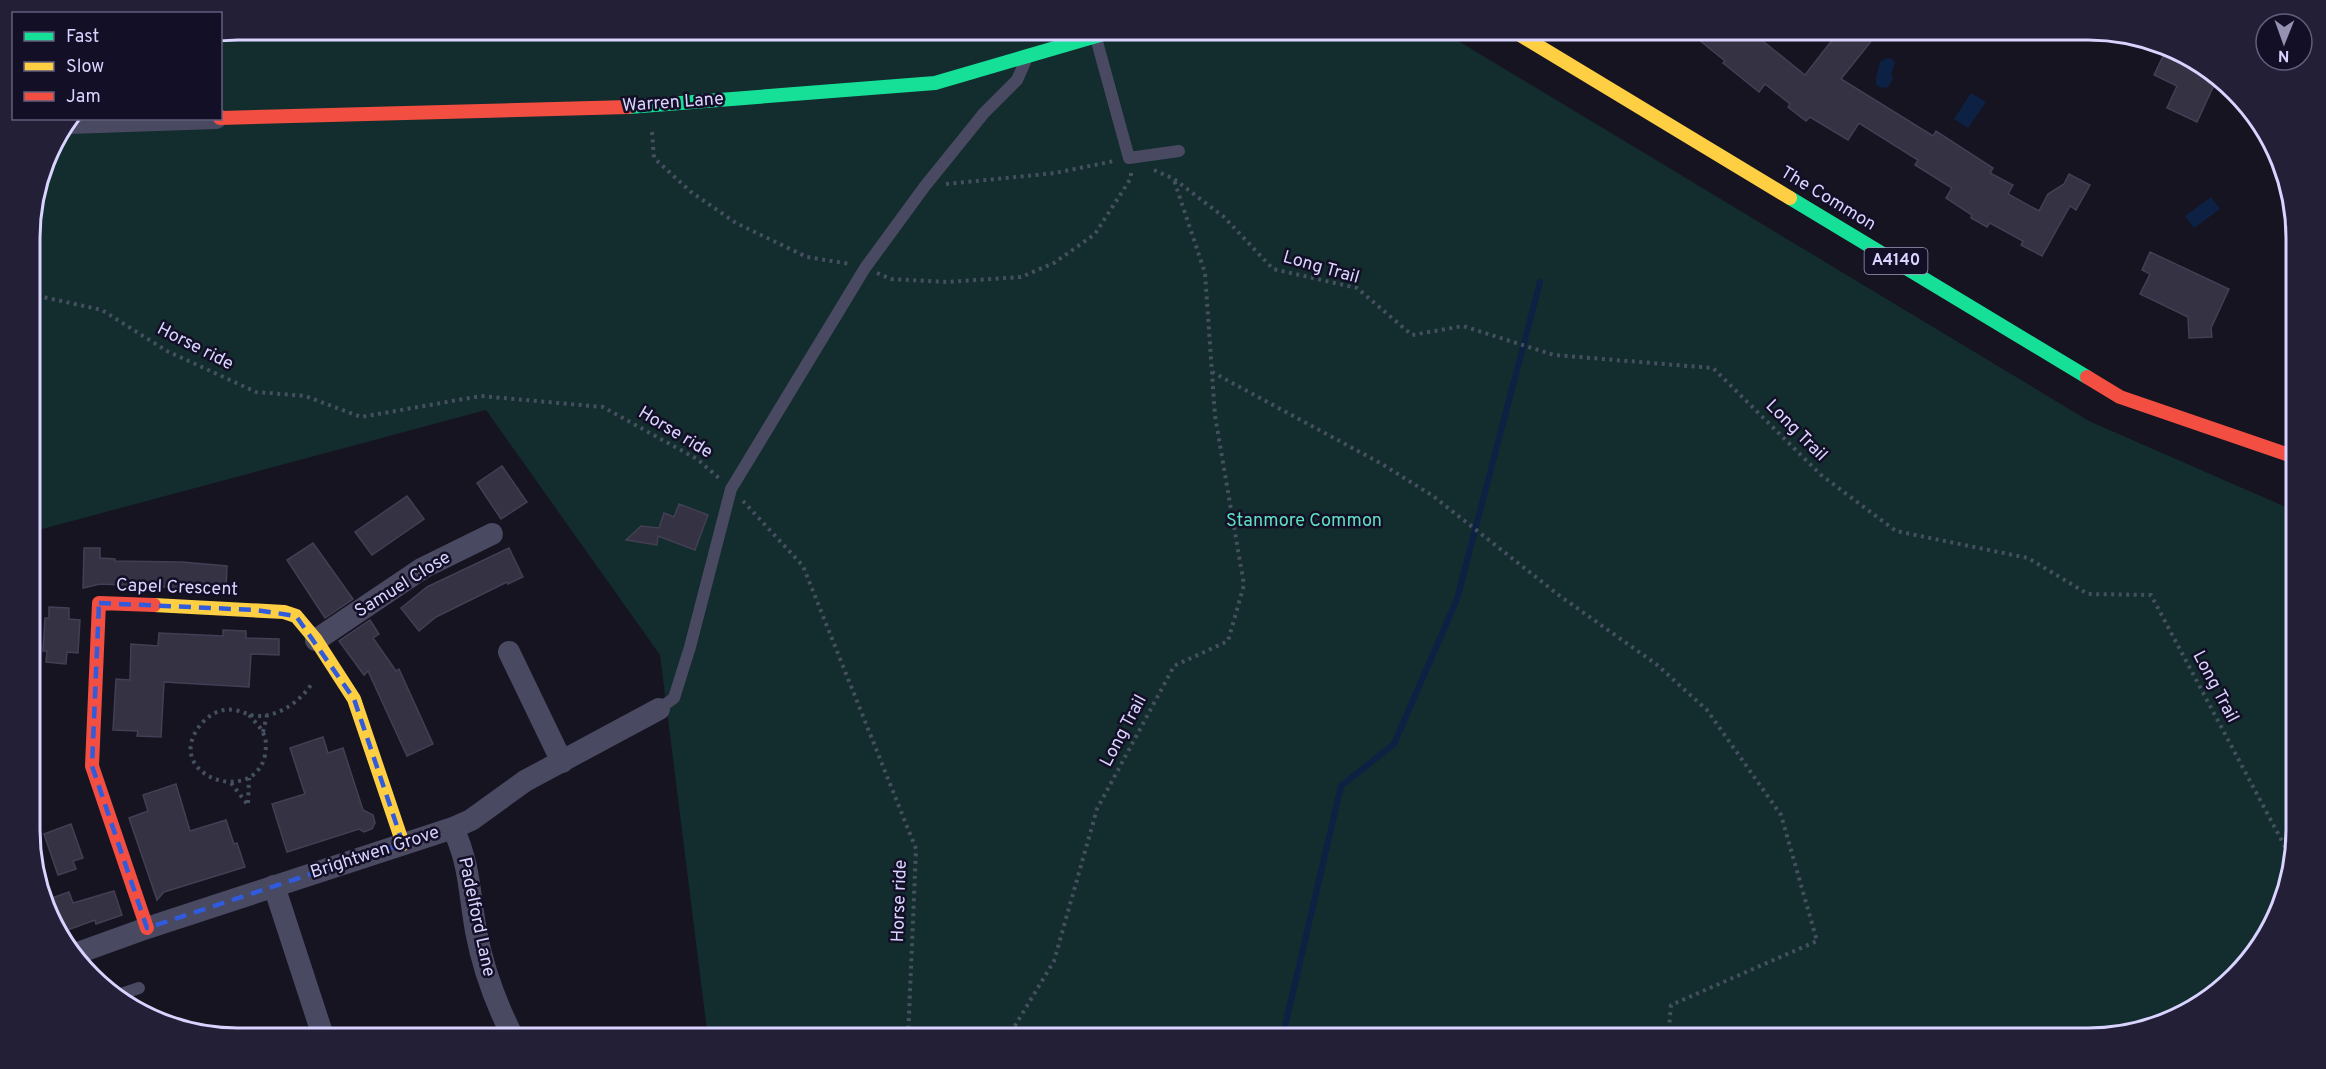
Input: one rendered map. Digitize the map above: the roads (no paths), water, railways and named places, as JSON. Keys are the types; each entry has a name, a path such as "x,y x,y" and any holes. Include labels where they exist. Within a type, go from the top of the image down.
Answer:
{"street":[{"name":"Warren Lane","path":"222,118 650,106 935,83 1086,40"},
{"name":"The Common","path":"1529,40 2120,397 2286,454"},
{"path":"78,123 157,120"},
{"name":"Samuel Close","path":"316,640 423,568 492,534"},
{"name":"Capel Crescent","path":"147,927 92,766 99,603 284,612 296,616 316,640 354,699 403,844"},
{"path":"509,652 562,762"},
{"name":"Brightwen Grove","path":"81,951 147,927 453,828 471,820 525,781 659,708"},
{"name":"Padelford Lane","path":"453,828 462,847 469,875 482,960 509,1028"},
{"path":"274,886 320,1028"}],"lane":[{"path":"1097,40 1129,158 1179,151"},
{"path":"659,708 674,698 690,647 731,489 865,268 925,186 984,113 1017,80 1026,58"},
{"path":"125,993 139,988"}],"water":[{"path":"1886,58 1892,59 1895,63 1891,74 1893,79 1888,87 1882,88 1876,85 1876,78 1880,62"},
{"path":"1971,93 1986,102 1968,128 1954,119"},
{"path":"2211,197 2220,209 2194,228 2185,216"}],"waterway":[{"path":"1285,1028 1341,786 1394,744 1457,599 1540,282"}],"park label":[{"name":"Stanmore Common","path":"1304,521"}]}
